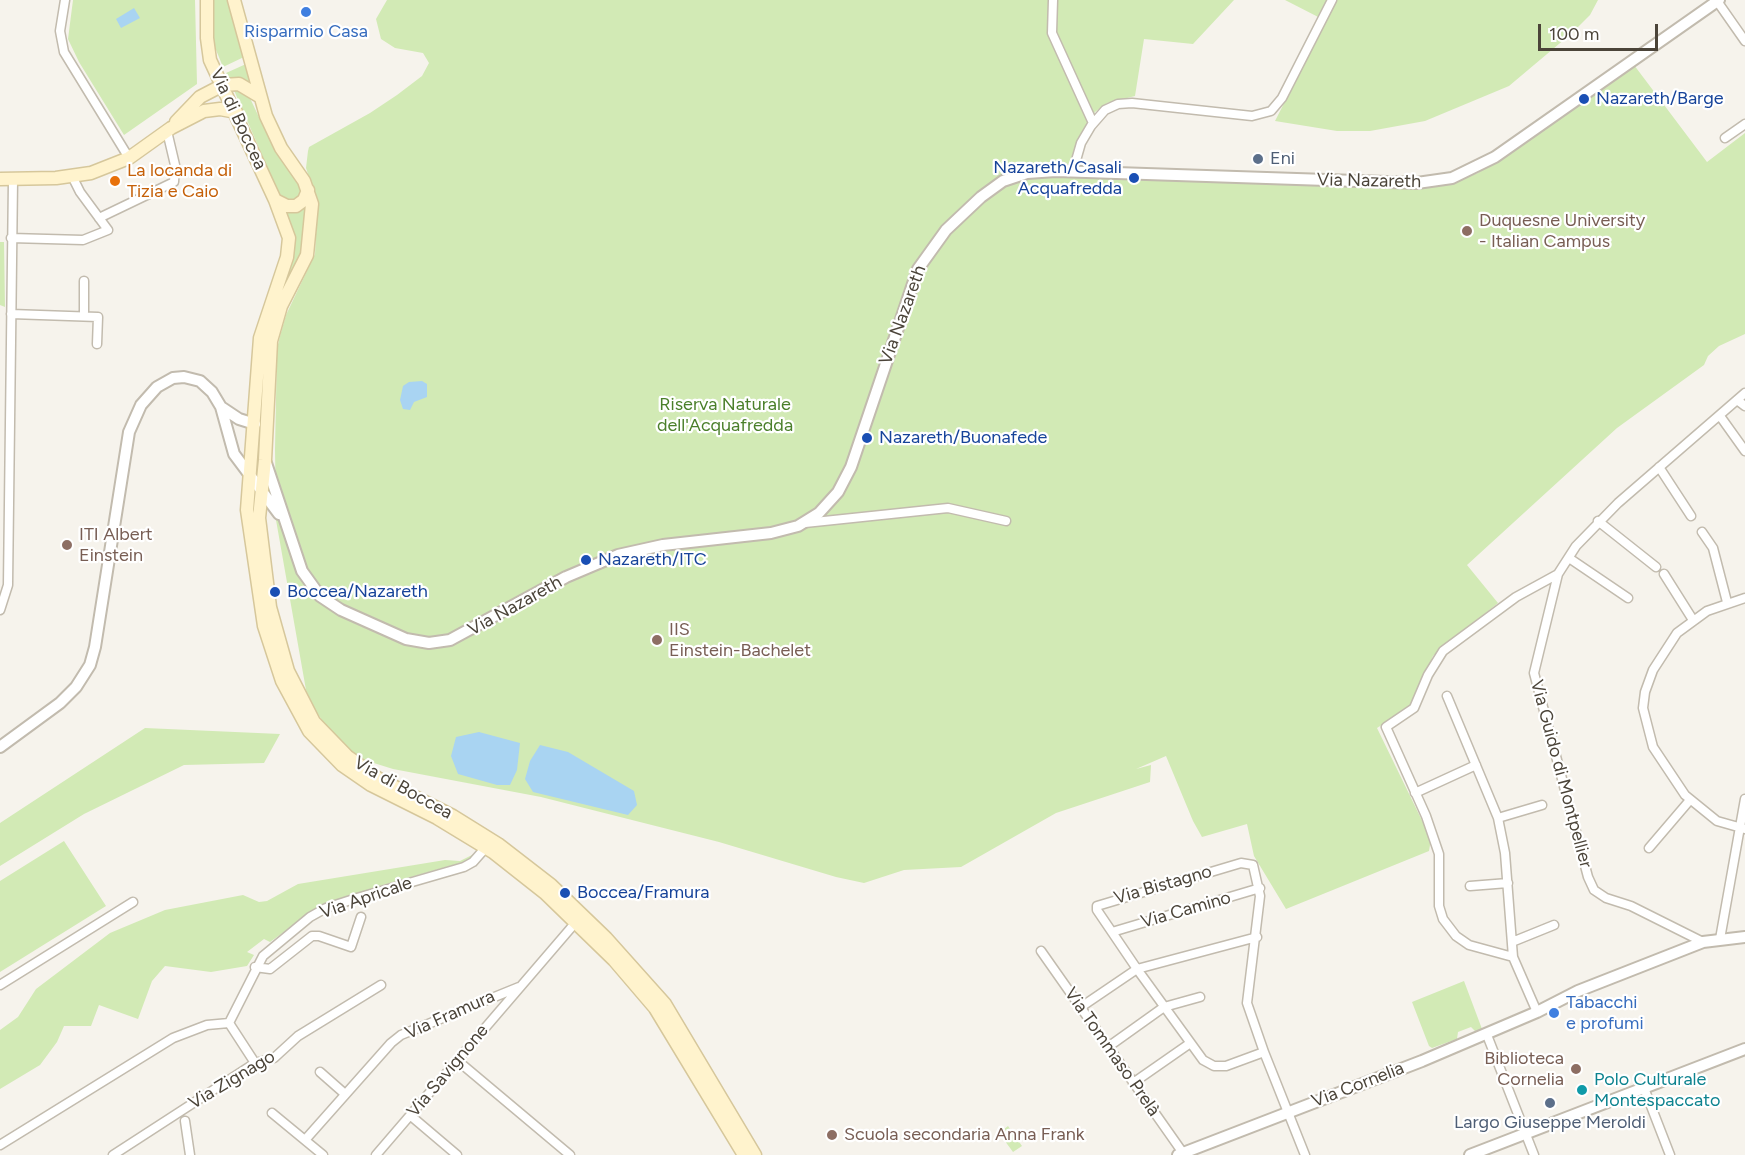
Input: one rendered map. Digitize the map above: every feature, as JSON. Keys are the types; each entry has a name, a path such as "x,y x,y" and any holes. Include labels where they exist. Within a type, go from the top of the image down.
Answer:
{"main road":[{"name":"Via di Boccea","path":"207,0 209,55 286,226 290,248 261,338 247,522 264,626 277,670 303,722 324,748 351,772 489,843 614,960 655,1008 744,1155"},
{"name":"Via di Boccea","path":"234,0 259,96 277,141 308,190 312,210 308,250 283,300 271,341 259,525 270,607 279,645 291,679 314,722 337,748 370,774 489,843 563,896 653,989 675,1020 714,1091 755,1155"},
{"path":"169,130 200,97 223,85 239,84 259,96"},
{"path":"0,179 14,180 92,173 129,158 169,130 211,109 236,112"},
{"path":"275,200 287,206 296,206 304,200 308,190"}],"street":[{"path":"65,0 60,31 64,52 129,158"},
{"path":"1053,0 1052,33 1093,123"},
{"path":"1072,171 1081,143 1093,123 1105,110 1125,103 1252,116 1267,113 1282,98 1332,0"},
{"path":"1718,1 1745,42"},
{"name":"Via Nazareth","path":"265,460 302,571 320,597 341,610 395,635 429,643 456,638 566,577 625,553 663,545 771,533 805,523 824,509 848,474 911,285 933,245 974,202 1004,181 1027,173 1072,171 1416,183 1452,178 1495,157 1718,1"},
{"path":"1725,138 1745,123"},
{"path":"99,218 174,182 175,165 169,130"},
{"path":"11,238 84,240 108,230 80,192 72,176"},
{"path":"0,610 7,590 11,238 14,180"},
{"path":"84,282 84,312"},
{"path":"57,314 98,313"},
{"path":"11,314 98,317 97,344"},
{"path":"0,747 55,708 76,687 90,665 99,627 129,432 141,405 157,387 180,376 204,384 221,407 238,419 255,424"},
{"name":"Via Guido di Montpellier","path":"1703,942 1631,906 1606,898 1594,890 1534,676 1558,574 1569,558 1598,521 1745,393"},
{"path":"1737,400 1745,406"},
{"name":"Via Nazareth","path":"221,407 234,454 286,523"},
{"path":"1720,416 1745,452"},
{"path":"1659,467 1691,516"},
{"path":"805,523 948,508 1006,521"},
{"path":"259,525 267,517 273,515 286,523"},
{"path":"1598,521 1656,567"},
{"path":"1702,532 1713,548 1727,602"},
{"path":"1569,558 1628,598"},
{"path":"1513,957 1469,945 1456,936 1445,923 1439,906 1439,854 1426,816 1414,793 1387,726 1414,708 1432,667 1449,646 1516,597 1558,574"},
{"path":"1664,574 1693,620"},
{"path":"1742,829 1717,821 1690,800 1653,747 1643,708 1645,692 1658,660 1677,633 1693,620 1727,602 1745,598"},
{"path":"1448,696 1498,818 1508,883 1513,957 1537,1012"},
{"path":"1414,793 1476,765"},
{"path":"1720,939 1742,829 1745,799"},
{"path":"1649,848 1690,800"},
{"path":"1498,818 1542,805"},
{"name":"Via Apricale","path":"229,1023 255,967 269,949 326,908 464,867 473,862 489,843"},
{"name":"Via Bistagno","path":"1260,888 1253,865 1245,863 1099,904 1096,909 1189,1044 1203,1060 1216,1066 1231,1065 1264,1052"},
{"path":"1470,886 1508,883"},
{"path":"1260,888 1257,937 1247,1003 1287,1113 1305,1155"},
{"name":"Via Camino","path":"1112,932 1260,888"},
{"path":"0,985 133,902"},
{"name":"Via Apricale","path":"255,967 270,969 312,936 320,936 351,947 361,917"},
{"name":"Via Framura","path":"305,1140 391,1043 401,1035 519,986 576,922"},
{"path":"1512,942 1554,925"},
{"path":"1081,1007 1137,969 1257,937"},
{"path":"1703,942 1745,937"},
{"name":"Via Cornelia","path":"1180,1154 1487,1035 1578,991 1703,942"},
{"name":"Via Tommaso Prelà","path":"1041,951 1180,1154"},
{"name":"Via Zignago","path":"113,1155 255,1063 274,1058 298,1036 381,985"},
{"name":"Via Savignone","path":"376,1155 458,1061 519,986"},
{"path":"1108,1047 1164,1007 1200,997"},
{"path":"0,1145 173,1038 207,1025 229,1023 255,1063"},
{"path":"1487,1035 1534,1155"},
{"path":"1133,1083 1189,1044"},
{"path":"1470,1155 1745,1049"},
{"path":"458,1061 570,1155"},
{"path":"320,1072 345,1094"},
{"path":"1644,1088 1670,1155"},
{"path":"272,1113 323,1155"},
{"path":"411,1116 457,1155"},
{"path":"185,1121 190,1155"}],"green space":[{"path":"73,0 195,0 197,84 124,135 79,62 68,39"},
{"path":"211,0 229,0 244,57 223,67 214,45"},
{"name":"Riserva Naturale dell'Acquafredda","path":"387,0 1234,0 1193,44 1144,39 1135,96 1107,103 1095,112 1079,137 1065,175 1431,184 1435,187 1478,173 1634,65 1707,162 1745,133 1745,334 1719,346 1708,356 1704,365 1617,428 1467,565 1498,603 1433,656 1411,706 1377,728 1431,839 1429,851 1286,909 1254,856 1247,824 1202,837 1166,756 1136,769 1151,765 1150,782 1056,813 961,867 904,870 864,883 836,877 719,842 541,797 393,769 361,759 333,736 315,710 306,690 276,520 275,449 277,349 286,315 315,254 317,214 313,189 306,168 309,147 397,95 422,76 429,63 423,53 395,48 381,39 376,19"},
{"path":"1285,0 1598,0 1590,15 1572,33 1509,86 1425,121 1370,131 1337,131 1275,121 1326,21"},
{"path":"246,64 252,86 228,80 226,73"},
{"path":"237,87 249,96 273,147 295,175 304,193 294,202 283,199 279,194 233,88"},
{"path":"306,204 307,232 299,262 285,280 294,238 285,208"},
{"path":"0,242 4,242 5,307 0,305"},
{"path":"145,728 280,734 264,763 184,765 84,814 0,866 0,823"},
{"path":"64,841 106,906 0,972 0,881"},
{"path":"476,853 467,861 383,885 316,909 270,942 264,939 247,952 254,955 247,966 211,972 165,966 152,981 138,1019 99,1005 91,1026 64,1026 57,1042 40,1065 0,1089 0,1030 18,1017 36,989 110,933 165,910 243,895 259,902 267,901 298,884 445,860 460,861"},
{"path":"1464,981 1482,1029 1475,1031 1471,1027 1458,1032 1457,1039 1432,1048 1429,1046 1412,1002"},
{"path":"1008,1126 1022,1146 1013,1152 999,1133"}],"water":[{"path":"134,8 140,18 121,28 116,19"},
{"path":"422,381 427,384 427,397 414,402 410,410 403,409 400,400 403,386 409,382"},
{"path":"479,732 520,743 517,770 510,785 497,785 458,774 451,756 456,737"},
{"path":"540,745 568,752 634,791 637,805 628,815 533,792 525,779 530,761"}],"place":[{"name":"Risparmio Casa","path":"306,12"},
{"name":"Nazareth/Barge","path":"1584,99"},
{"name":"Eni","path":"1258,159"},
{"name":"Nazareth/Casali Acquafredda","path":"1134,178"},
{"name":"La locanda di Tizia e Caio","path":"115,181"},
{"name":"Duquesne University - Italian Campus","path":"1467,231"},
{"name":"Nazareth/Buonafede","path":"867,438"},
{"name":"ITI Albert Einstein","path":"67,545"},
{"name":"Nazareth/ITC","path":"586,560"},
{"name":"Boccea/Nazareth","path":"275,592"},
{"name":"IIS Einstein-Bachelet","path":"657,640"},
{"name":"Boccea/Framura","path":"565,893"},
{"name":"Tabacchi e profumi","path":"1554,1013"},
{"name":"Biblioteca Cornelia","path":"1576,1069"},
{"name":"Polo Culturale Montespaccato","path":"1582,1090"},
{"name":"Largo Giuseppe Meroldi","path":"1550,1103"},
{"name":"Scuola secondaria Anna Frank","path":"832,1135"}]}
